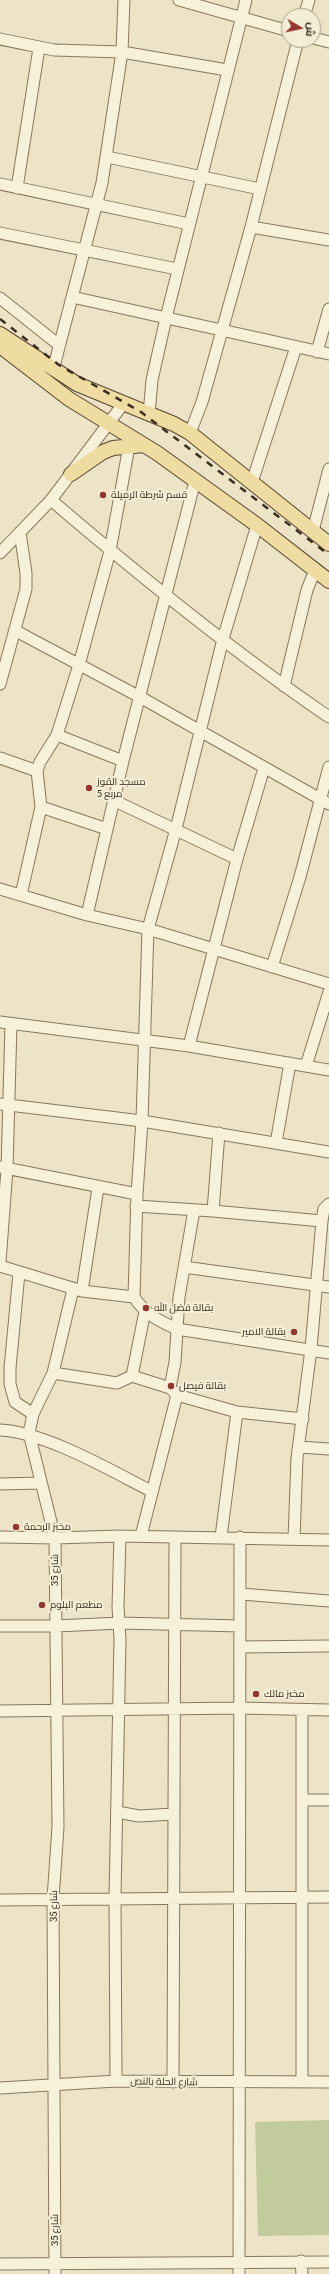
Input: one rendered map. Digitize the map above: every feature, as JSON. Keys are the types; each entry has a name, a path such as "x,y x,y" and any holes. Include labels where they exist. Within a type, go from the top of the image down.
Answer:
{"main road":[{"path":"0,334 53,370 77,384 150,414 190,433 329,544"},
{"path":"0,346 69,399 144,445 257,525 329,580"},
{"path":"71,474 103,452 129,446 144,445"}],"street":[{"path":"53,370 96,206 107,157 122,52 124,0"},
{"path":"179,0 281,29"},
{"path":"150,414 152,380 177,269 246,0"},
{"path":"0,39 39,48 122,52 227,70"},
{"path":"17,188 39,48"},
{"path":"190,433 202,402 251,227 296,48"},
{"path":"107,157 260,189"},
{"path":"0,184 96,206 189,224"},
{"path":"251,227 329,240"},
{"path":"0,233 177,269"},
{"path":"72,297 296,347 319,348 329,354"},
{"path":"0,298 59,345"},
{"path":"319,348 329,309"},
{"path":"319,348 329,336"},
{"path":"252,482 296,347"},
{"path":"0,553 51,500 123,404"},
{"path":"21,895 41,807 37,771 40,762 57,735 79,665 110,551 129,446"},
{"path":"313,532 329,469"},
{"path":"86,915 113,800 194,481"},
{"path":"51,500 110,551 284,686 329,717"},
{"path":"257,525 223,639 176,829 148,929 142,1121 136,1206 134,1298 145,1311 156,1320 177,1329 329,1353"},
{"path":"0,684 16,631 26,589 26,573 20,532"},
{"path":"284,686 306,590 315,570"},
{"path":"16,631 140,697 325,802"},
{"path":"57,735 123,761"},
{"path":"0,758 37,771"},
{"path":"272,967 325,802 329,767"},
{"path":"189,1046 237,859 264,768"},
{"path":"113,800 237,859"},
{"path":"41,807 107,829"},
{"path":"0,889 86,915 148,929 329,984"},
{"path":"306,1066 329,992"},
{"path":"0,1022 189,1046 329,1070"},
{"path":"0,1262 4,1105 12,1024"},
{"path":"276,1143 290,1063"},
{"path":"4,1105 142,1121 329,1152"},
{"path":"213,1211 219,1133"},
{"path":"3,1168 98,1188 137,1194"},
{"path":"29,1433 33,1414 53,1373 77,1290 98,1188"},
{"path":"294,1540 299,1447 311,1349 322,1221 324,1209 329,1204"},
{"path":"136,1206 213,1211 322,1221"},
{"path":"141,1536 173,1392 179,1297 194,1210"},
{"path":"0,1266 77,1290 134,1298"},
{"path":"184,1267 329,1287"},
{"path":"19,1273 5,1367 15,1402 33,1414"},
{"path":"132,1376 145,1311"},
{"path":"53,1373 114,1383 132,1376 173,1392 237,1412 303,1419"},
{"path":"221,1537 237,1412"},
{"path":"0,1430 29,1433 103,1466 151,1491"},
{"name":"شارع 35","path":"29,1433 40,1483 55,1538 58,1827 53,1899 55,2269"},
{"path":"299,1447 329,1449"},
{"path":"0,1484 40,1483"},
{"path":"116,2081 116,1898 120,1536"},
{"path":"0,1537 55,1538 141,1536 329,1540"},
{"path":"173,2082 172,1898 175,1709 175,1537"},
{"path":"238,2274 240,1537"},
{"path":"241,1594 329,1600"},
{"path":"0,1626 56,1626 120,1623 240,1626"},
{"path":"240,1647 329,1646"},
{"path":"0,1711 118,1711 240,1708 329,1710"},
{"path":"302,1710 303,1800 300,1897 302,2082"},
{"path":"303,1800 329,1800"},
{"path":"117,1812 140,1816 174,1814"},
{"path":"0,1900 329,1897"},
{"name":"شارع الحلة بالنص","path":"0,2088 116,2081 239,2083 329,2082"},
{"path":"0,2264 55,2269 175,2269 239,2261 329,2262"},
{"path":"301,2261 302,2274"}],"green space":[{"path":"329,2120 329,2235 258,2236 255,2122"}],"railway":[{"path":"0,319 59,365 141,412 329,555"}],"place":[{"name":"قسم شرطة الرميلة","path":"103,495"},
{"name":"مسجد القوز مربع 5","path":"89,788"},
{"name":"بقالة فضل الله","path":"146,1308"},
{"name":"بقالة الامير","path":"294,1332"},
{"name":"بقالة فيصل","path":"171,1386"},
{"name":"مخبز الرحمة","path":"16,1527"},
{"name":"مطعم البلوم","path":"42,1605"},
{"name":"مخبز مالك","path":"256,1694"}]}
